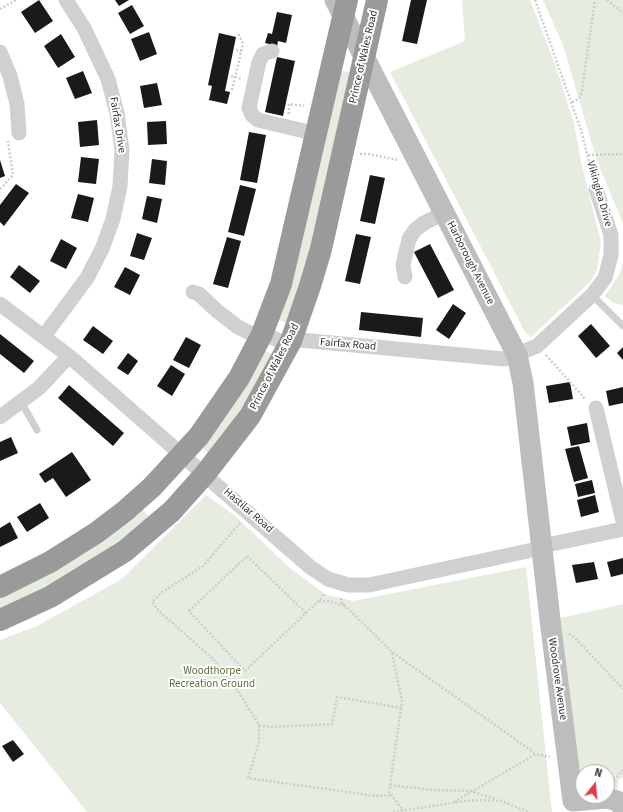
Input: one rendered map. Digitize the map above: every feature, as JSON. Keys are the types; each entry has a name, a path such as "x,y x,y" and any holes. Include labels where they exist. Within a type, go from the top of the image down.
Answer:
{"highway":[{"name":"Prince of Wales Road","path":"0,620 50,597 124,551 169,514 205,474 250,416 291,341 302,312 321,249 377,0"},
{"path":"0,587 50,562 96,533 138,499 199,436 227,398 262,334 281,284 317,134 342,5"}],"street":[{"name":"Fairfax Drive","path":"44,336 87,278 102,249 113,219 120,186 122,150 117,113 108,80 84,28 66,0"},
{"name":"Harborough Avenue","path":"342,5 364,55 517,355 523,383 542,547"},
{"path":"272,51 263,54 259,62 249,108 252,115 258,120 317,134"},
{"path":"0,52 10,76 17,104 19,133"},
{"name":"Vikinglea Drive","path":"517,355 538,346 592,295 605,278 611,255 611,235 596,189"},
{"path":"405,277 403,265 409,239 415,230 424,223 444,213"},
{"name":"Fairfax Road","path":"193,292 199,294 228,320 252,334 262,334 282,342 291,341 502,360 517,355"},
{"name":"Hastilar Road","path":"0,304 69,356 111,394 183,454 310,567 328,579 348,585 369,585 623,529"},
{"path":"0,417 39,388 69,356"},
{"path":"596,408 623,521"},
{"name":"Woodrove Avenue","path":"542,547 573,807"},
{"path":"573,807 607,798 617,801 623,807"}],"lane":[{"path":"592,295 623,326"},
{"path":"21,402 37,430"}],"path":[{"path":"0,9 16,0"},
{"name":"Vikinglea Drive","path":"535,0 572,102 588,154 596,189"},
{"path":"572,102 580,99 595,0"},
{"path":"607,0 623,13"},
{"path":"232,90 243,44 238,33"},
{"path":"236,50 241,51"},
{"path":"289,116 289,104 304,106"},
{"path":"0,189 13,175 7,136 19,133"},
{"path":"359,154 388,157 403,162"},
{"path":"588,154 623,154"},
{"path":"538,346 589,404 596,408"},
{"path":"242,521 203,566 161,592 152,602 159,611 213,659 240,694 259,725 259,742 248,778 376,796 392,795"},
{"path":"306,613 247,556 189,611 245,671 319,601 327,591"},
{"path":"340,596 342,603 392,652 536,754 550,757"},
{"path":"319,601 328,601 346,607"},
{"path":"566,633 575,638 623,689"},
{"path":"392,652 402,701 402,708 389,792 403,810"},
{"path":"259,725 271,727 332,724 337,697 402,708"},
{"path":"452,802 536,754"},
{"path":"615,778 623,770"},
{"path":"390,785 432,790 471,791 529,812"},
{"path":"393,812 452,802 483,800 499,801"}],"green space":[{"path":"462,0 530,0 555,64 574,123 582,166 601,242 597,270 590,282 531,337 525,332 390,72 465,41"},
{"path":"543,0 623,0 623,224 597,161 563,45"},
{"path":"342,71 348,72 352,77 327,193 291,324 276,319 339,74"},
{"path":"623,262 623,305 613,303 605,296 620,273"},
{"path":"263,349 276,357 211,456 200,446"},
{"name":"Woodthorpe Recreation Ground","path":"206,495 234,515 291,569 325,594 353,601 526,567 552,812 87,812 0,703 0,640 37,626 122,579"},
{"path":"141,508 151,519 78,572 0,611 0,595"},
{"path":"623,604 623,777 619,780 617,791 615,790 615,764 577,764 560,618"}],"building":[{"path":"39,0 53,21 35,33 21,12"},
{"path":"115,0 129,0 119,6"},
{"path":"411,0 427,0 417,44 402,41"},
{"path":"132,5 144,26 130,34 118,13"},
{"path":"277,12 292,15 286,43 278,41 277,46 265,43 268,33 272,34"},
{"path":"149,32 157,54 140,61 131,39"},
{"path":"219,33 236,37 225,91 230,92 227,104 209,100 212,86 208,85"},
{"path":"61,34 75,57 58,68 44,46"},
{"path":"277,57 295,61 283,116 265,112"},
{"path":"83,71 92,93 75,99 66,78"},
{"path":"157,83 162,105 144,108 140,86"},
{"path":"97,120 99,145 80,147 78,122"},
{"path":"166,121 167,144 148,145 147,122"},
{"path":"249,132 266,135 257,183 240,180"},
{"path":"81,157 99,159 96,184 78,182"},
{"path":"152,159 167,161 165,185 149,183"},
{"path":"0,160 5,176 0,178"},
{"path":"370,175 385,178 375,224 360,221"},
{"path":"16,184 29,193 4,226 0,222 0,205"},
{"path":"240,185 256,189 244,236 228,232"},
{"path":"78,194 94,198 88,222 71,218"},
{"path":"147,196 162,199 157,223 142,219"},
{"path":"137,233 152,238 144,260 130,256"},
{"path":"356,234 371,237 360,284 345,281"},
{"path":"227,237 241,241 228,288 213,284"},
{"path":"61,239 77,248 66,269 50,261"},
{"path":"430,244 454,290 438,298 414,252"},
{"path":"19,265 40,281 30,293 10,277"},
{"path":"125,267 140,275 130,295 114,287"},
{"path":"453,304 466,313 449,339 436,330"},
{"path":"361,312 423,318 421,337 359,330"},
{"path":"591,324 610,346 596,358 578,336"},
{"path":"93,326 113,341 103,354 83,340"},
{"path":"0,334 34,361 24,373 0,354"},
{"path":"186,337 201,345 189,368 173,360"},
{"path":"623,347 623,360 617,353"},
{"path":"128,353 138,361 128,375 117,368"},
{"path":"171,365 185,374 172,396 157,386"},
{"path":"570,382 573,399 549,403 546,386"},
{"path":"69,385 124,433 113,446 58,398"},
{"path":"623,387 623,403 609,406 606,391"},
{"path":"587,423 590,442 571,446 567,427"},
{"path":"11,437 18,453 0,461 0,442"},
{"path":"579,446 588,478 574,482 565,449"},
{"path":"72,452 91,480 66,497 53,478 45,483 39,474"},
{"path":"592,480 595,493 578,497 575,484"},
{"path":"595,495 599,512 581,517 577,500"},
{"path":"40,503 49,518 27,532 17,517"},
{"path":"10,522 18,538 0,547 0,528"},
{"path":"623,558 623,574 611,577 607,562"},
{"path":"594,562 598,579 576,583 572,565"},
{"path":"13,740 24,754 13,762 2,746"}]}
